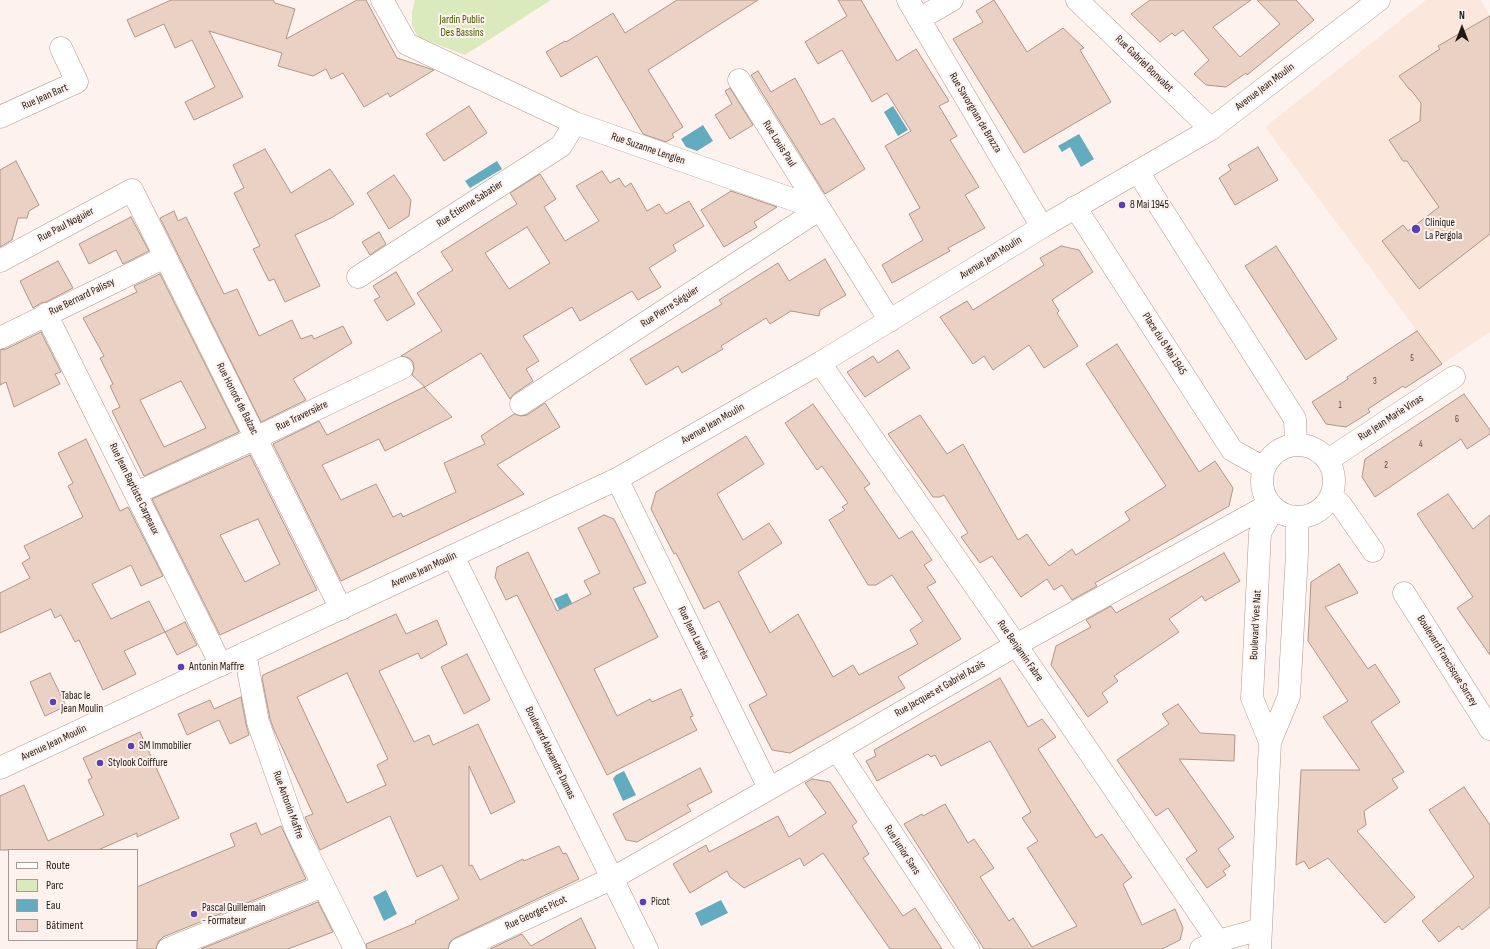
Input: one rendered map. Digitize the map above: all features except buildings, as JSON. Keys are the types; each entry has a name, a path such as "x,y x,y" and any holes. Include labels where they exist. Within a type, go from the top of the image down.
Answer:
{"street":[{"name":"Rue Suzanne Lenglen","path":"382,0 407,44 575,123 820,209"},
{"name":"Rue Savorgnan de Brazza","path":"908,0 1042,227"},
{"path":"919,19 952,0"},
{"name":"Rue Gabriel Bonvalot","path":"1077,0 1211,129"},
{"name":"Avenue Jean Moulin","path":"0,768 617,479 820,363 1075,207 1211,129 1379,0"},
{"name":"Rue Jean Bart","path":"0,117 77,82 61,48"},
{"name":"Rue Louis Paul","path":"739,80 820,209"},
{"name":"Rue Étienne Sabatier","path":"358,277 561,146 575,123"},
{"path":"1138,172 1295,419 1296,445"},
{"name":"Rue Honoré de Balzac","path":"132,190 341,609"},
{"name":"Rue Paul Noguier","path":"0,261 132,190"},
{"name":"Place du 8 Mai 1945","path":"1075,207 1232,450 1264,468"},
{"path":"820,209 890,321"},
{"name":"Rue Pierre Séguier","path":"521,404 820,209"},
{"name":"Rue Bernard Palissy","path":"0,338 46,314 165,257"},
{"name":"Rue Jean Baptiste Carpeaux","path":"46,314 221,665"},
{"name":"Rue Benjamin Fabre","path":"820,363 1016,645 1210,945"},
{"name":"Rue Traversière","path":"136,493 256,438 402,368"},
{"name":"Rue Jean Marie Vinas","path":"1328,460 1454,377"},
{"path":"1296,445 1308,446 1319,451 1328,460 1333,471 1334,484 1331,496 1322,507 1310,515 1297,517 1285,514 1272,506 1264,493 1262,480 1264,468 1271,456 1282,448 1296,445"},
{"name":"Rue Jean Laurès","path":"617,479 769,788"},
{"path":"1331,496 1341,505 1373,551"},
{"name":"Rue Jacques et Gabriel Azaïs","path":"612,878 837,750 1016,645 1272,506"},
{"name":"Boulevard Yves Nat","path":"1270,742 1252,698 1260,533 1272,506"},
{"name":"Boulevard Yves Nat","path":"1261,939 1270,742 1289,696 1297,554 1297,517"},
{"name":"Boulevard Alexandre Dumas","path":"453,556 647,949"},
{"name":"Boulevard Francisque Sarcey","path":"1404,593 1490,729"},
{"name":"Rue Antonin Maffre","path":"245,653 258,722 296,830 355,949"},
{"name":"Rue Junior Sans","path":"837,750 968,949"},
{"name":"Rue Georges Picot","path":"460,949 612,878"},
{"path":"168,949 323,886"},
{"path":"1210,945 1261,939"}],"shaded area":[{"name":"Clinique La Pergola","path":"1426,0 1481,0 1490,16 1490,332 1442,364 1265,127"}],"green space":[{"name":"Jardin Public Des Bassins","path":"414,0 551,0 465,55 418,37 412,25"}],"water":[{"path":"893,106 908,130 898,136 884,112"},
{"path":"703,125 713,141 697,151 686,147 681,139"},
{"path":"1079,134 1094,159 1081,167 1070,147 1062,152 1058,146"},
{"path":"497,161 502,169 470,188 465,181"},
{"path":"567,593 578,615 565,622 554,599"},
{"path":"624,771 636,795 623,801 613,779 616,775"},
{"path":"386,890 397,914 384,921 373,897"},
{"path":"721,900 728,913 701,926 695,913"}],"place":[{"name":"8 Mai 1945","path":"1122,205"},
{"name":"Clinique La Pergola","path":"1416,229"},
{"name":"Antonin Maffre","path":"181,667"},
{"name":"Tabac le Jean Moulin","path":"53,702"},
{"name":"SM Immobilier","path":"131,746"},
{"name":"Stylook Coiffure","path":"100,763"},
{"name":"Picot","path":"643,902"},
{"name":"Pascal Guillemain - Formateur","path":"194,914"}]}
